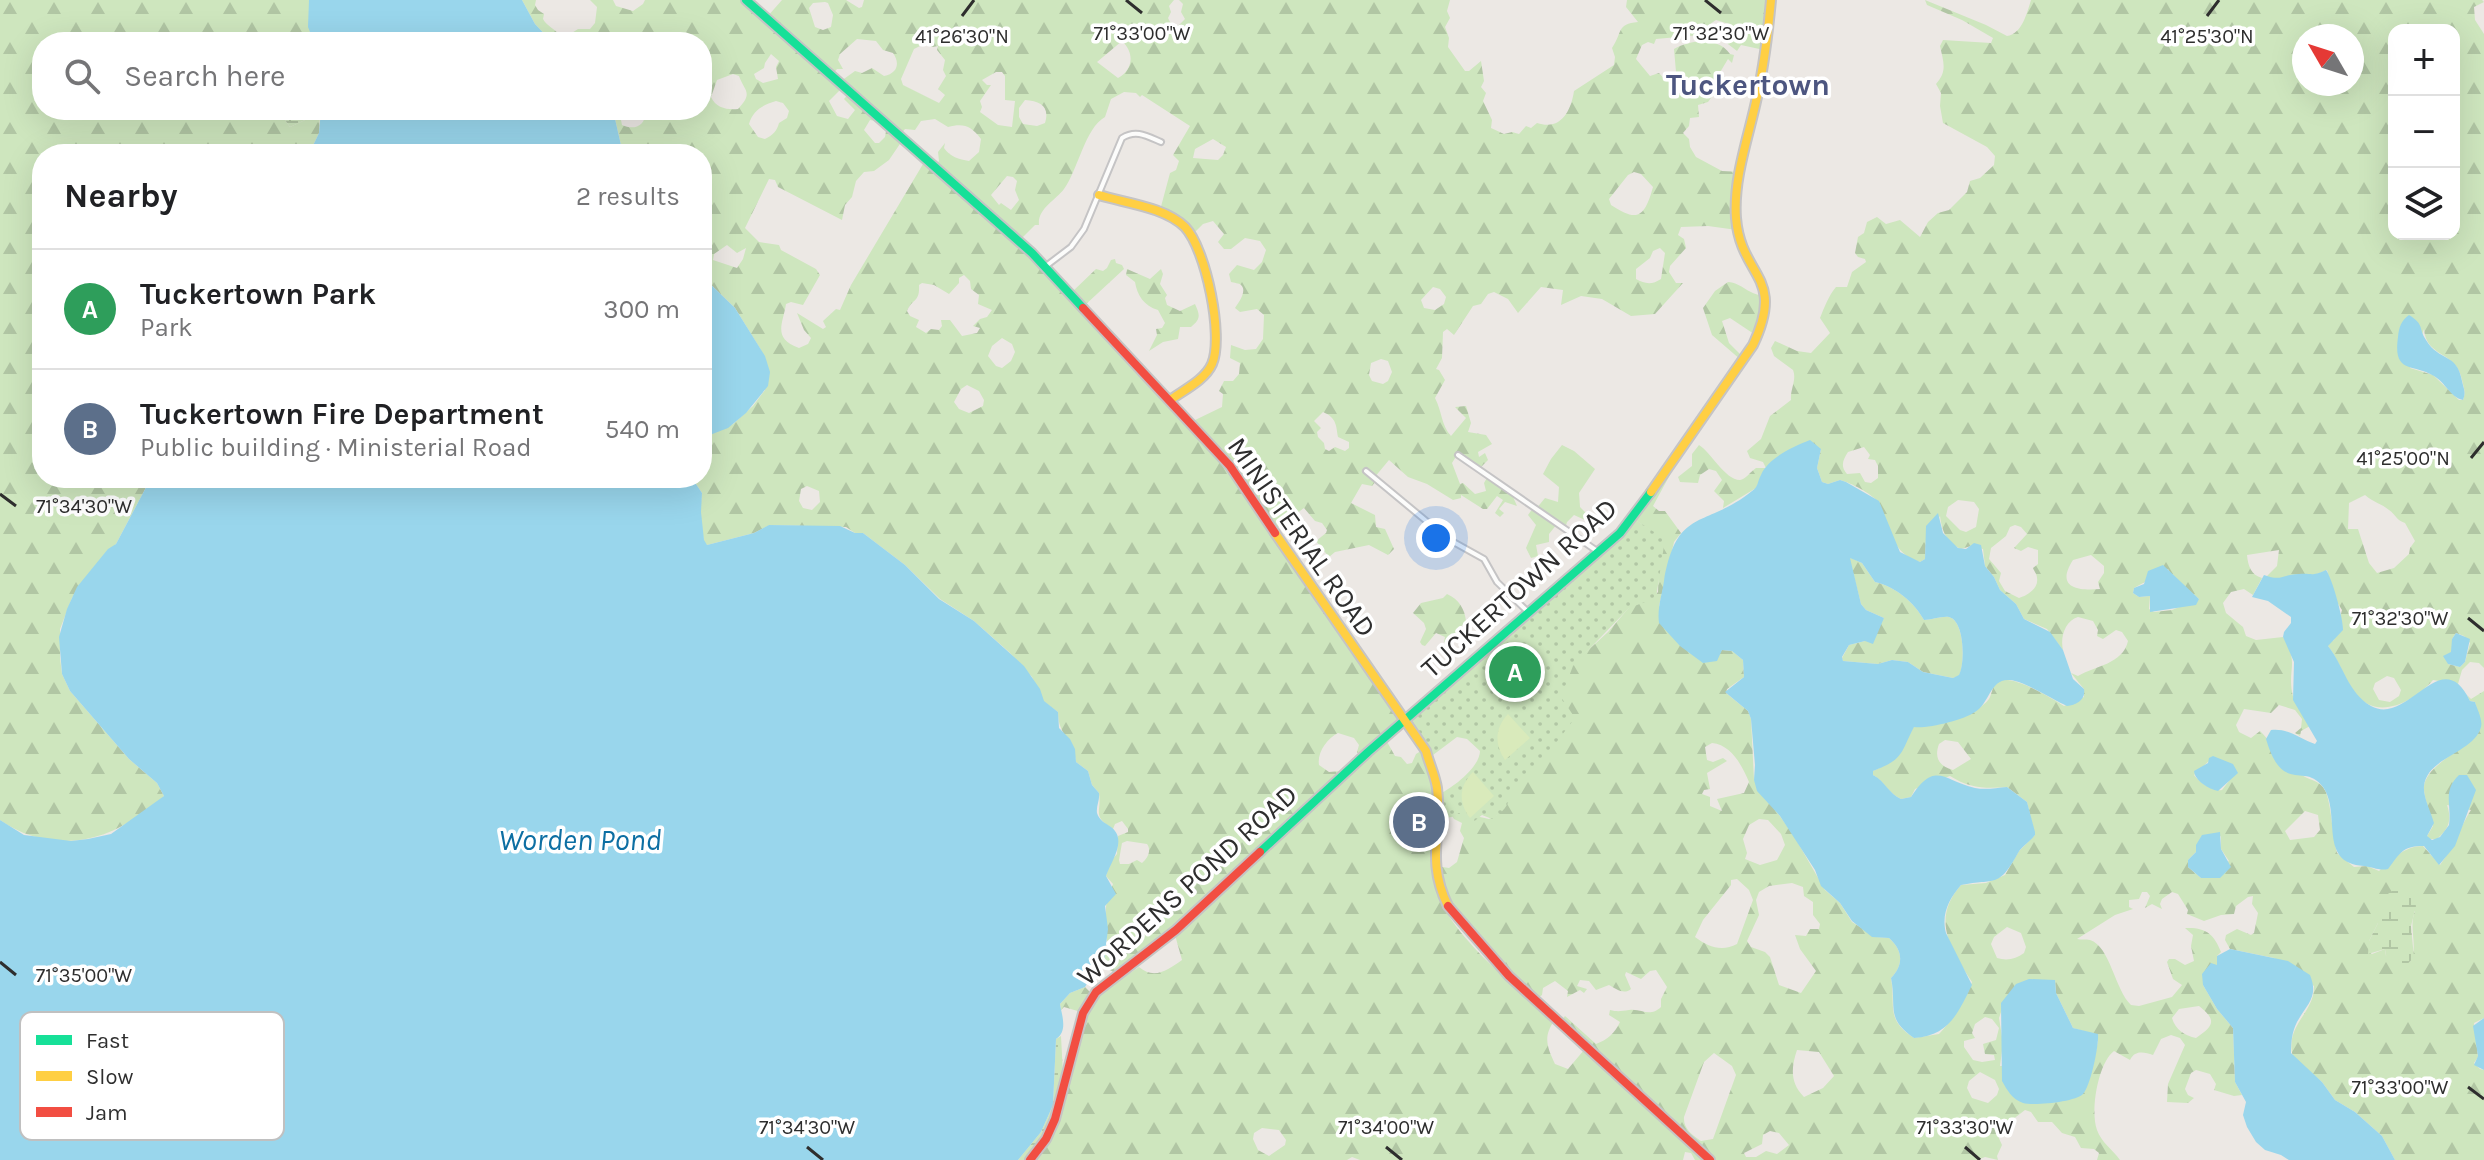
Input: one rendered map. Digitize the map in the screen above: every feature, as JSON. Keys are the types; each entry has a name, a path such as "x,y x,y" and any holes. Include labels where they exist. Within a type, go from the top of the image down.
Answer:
{"street":[{"name":"MINISTERIAL ROAD","path":"746,0 1046,266 1241,479 1426,751 1438,795 1435,870 1439,888 1450,910 1509,976 1710,1160"},
{"name":"TUCKERTOWN ROAD","path":"1406,719 1633,518 1753,345 1767,316 1766,293 1741,243 1736,209 1762,71 1771,0"},
{"path":"1046,266 1080,236 1122,138 1139,134 1161,142"},
{"path":"1099,195 1164,216 1183,226 1192,236 1204,262 1212,311 1214,357 1203,374 1170,400"},
{"path":"1458,455 1598,552"},
{"path":"1366,471 1448,539 1484,559 1496,581 1529,613"},
{"name":"WORDENS POND ROAD","path":"1030,1160 1049,1134 1059,1111 1083,1013 1092,996 1176,930 1304,809 1406,719"}],"green space":[{"path":"0,0 309,0 311,32 32,32 32,120 285,120 290,127 305,120 320,120 319,133 314,144 32,144 32,488 146,488 116,544 72,598 60,629 62,674 70,691 129,759 157,783 164,796 107,833 71,841 35,837 0,820"},
{"path":"522,0 536,0 535,5 544,14 543,19 556,32 543,32"},
{"path":"590,0 613,0 616,6 633,11 645,0 746,0 767,17 782,0 846,0 859,8 864,0 1174,0 1169,6 1171,12 1168,18 1178,26 1185,19 1181,12 1183,4 1179,0 1450,0 1447,11 1450,18 1445,27 1448,47 1465,71 1481,61 1484,81 1481,87 1486,93 1483,101 1492,120 1491,128 1504,134 1519,134 1526,126 1531,128 1537,123 1558,122 1567,112 1574,91 1614,65 1612,48 1621,30 1638,22 1626,7 1627,0 1771,0 1764,50 1741,45 1737,51 1724,41 1730,37 1732,30 1729,24 1716,20 1707,26 1705,32 1708,37 1656,39 1654,44 1648,42 1642,45 1636,59 1650,76 1659,73 1666,81 1673,82 1676,72 1674,49 1704,41 1718,44 1734,55 1732,63 1728,59 1710,89 1713,95 1708,102 1698,105 1699,117 1690,118 1689,126 1683,133 1689,139 1696,157 1722,171 1741,172 1737,230 1708,226 1681,227 1678,235 1684,239 1686,248 1670,266 1669,272 1676,283 1683,283 1655,314 1631,316 1602,299 1581,296 1561,305 1563,290 1541,287 1518,313 1508,299 1494,292 1488,294 1481,304 1473,306 1454,335 1447,329 1443,332 1442,358 1436,369 1445,380 1435,398 1445,427 1451,436 1466,418 1455,407 1466,406 1471,423 1468,432 1486,435 1492,444 1478,452 1479,457 1485,453 1488,460 1479,469 1457,455 1452,463 1460,484 1463,483 1475,494 1486,491 1484,483 1488,476 1511,492 1517,506 1505,502 1499,509 1504,513 1500,517 1495,513 1503,500 1497,496 1487,509 1461,495 1461,498 1453,500 1427,484 1408,477 1389,460 1374,478 1376,481 1372,486 1362,484 1351,503 1375,515 1376,527 1385,529 1394,549 1388,555 1369,545 1335,552 1329,557 1316,541 1327,530 1304,508 1277,528 1236,468 1193,421 1222,407 1223,394 1219,391 1224,381 1233,381 1239,374 1240,363 1230,358 1231,345 1245,350 1256,349 1263,339 1264,315 1257,309 1240,312 1235,308 1243,288 1231,282 1229,274 1237,265 1254,270 1262,262 1266,250 1260,241 1245,238 1231,249 1224,249 1218,242 1224,234 1213,221 1203,224 1192,235 1183,225 1159,214 1170,173 1176,170 1179,161 1173,155 1190,126 1142,95 1124,92 1111,99 1105,117 1092,130 1064,189 1044,209 1039,225 1035,225 1019,241 1071,293 1096,269 1103,271 1107,268 1111,260 1115,259 1122,265 1124,269 1084,306 1227,466 1398,718 1360,756 1357,752 1359,745 1354,738 1338,733 1330,739 1321,751 1319,765 1329,772 1341,771 1183,920 1117,974 1101,965 1096,968 1102,963 1107,949 1106,906 1113,884 1106,876 1110,862 1117,854 1118,836 1128,832 1128,829 1122,821 1115,824 1113,829 1102,820 1099,793 1092,785 1088,771 1076,762 1058,712 1043,701 1032,677 1009,652 974,621 940,599 905,565 863,533 855,533 846,527 770,525 754,533 707,545 704,543 700,512 702,493 699,488 712,488 712,433 733,424 765,390 761,350 735,308 712,286 712,144 621,144 615,120 631,127 644,120 712,120 712,98 722,108 738,109 747,95 739,76 733,74 717,80 712,94 712,32 573,32 590,29 595,23 597,7","holes":["813,3 828,3 833,15 831,27 823,30 815,27 809,8","857,39 876,41 883,50 893,53 897,60 895,70 884,76 872,68 862,73 855,71 841,81 833,74 837,69 843,69 838,60 840,54","1122,41 1130,56 1129,66 1118,78 1097,62","924,44 938,46 937,50 945,60 943,70 946,76 938,89 945,95 939,103 903,85 901,79 914,49","771,54 779,61 776,67 778,79 763,83 754,74 764,68","1002,72 1005,76 1005,100 1015,101 1012,127 998,125 980,112 980,101 991,85 982,80","845,85 851,91 844,99 855,110 848,119 837,116 829,101","1025,100 1043,106 1046,113 1045,123 1037,126 1023,124 1019,108","776,101 783,103 789,111 787,118 765,139 758,137 749,124 753,115 763,106","882,117 891,126 879,143 875,143 864,130 870,120 876,121","935,119 948,127 967,127 981,139 979,152 969,161 949,154 944,148 945,143 938,152 939,161 935,166 926,159 851,285 840,310 836,309 823,321 826,327 823,329 797,313 811,338 808,344 799,348 791,344 785,340 781,330 786,304 803,305 820,275 816,269 781,250 779,245 759,242 745,228 769,179 775,180 778,187 842,220 856,181 864,172 874,171 889,160 904,138 901,134 905,129 915,130 921,121","1213,139 1226,147 1218,160 1193,158 1195,149","1634,172 1641,174 1653,187 1646,206 1638,214 1627,214 1611,205 1609,199","1007,176 1013,177 1017,181 1015,190 1019,200 1011,210 1001,203 999,205 991,195","727,245 737,253 746,248 737,268 713,260 714,254","1660,248 1665,253 1661,279 1642,282 1636,279 1636,269 1650,258 1653,251","964,275 970,281 971,289 979,295 978,304 992,310 973,326 980,328 977,333 962,336 950,320 941,320 939,330 931,329 926,333 916,327 919,320 907,311 917,298 919,285 934,285 949,294","1433,287 1440,289 1446,297 1444,304 1435,310 1424,308 1421,300","1002,338 1012,344 1015,352 1011,361 1002,368 988,356 992,346","1381,359 1388,361 1392,372 1388,381 1383,384 1372,381 1369,375 1371,363","967,385 979,391 984,400 983,406 969,413 959,409 954,402 961,389","1323,412 1328,414 1336,426 1338,437 1349,442 1349,448 1345,451 1335,447 1329,451 1317,432 1321,428 1314,421","807,486 819,491 820,502 812,510 803,508 799,501 801,489","1122,843 1147,844 1149,852 1142,863 1137,860 1120,864"]},
{"path":"1925,0 2007,36 2020,27 2031,0 2484,2 2474,7 2475,20 2484,34 2484,668 2479,663 2470,662 2462,670 2458,684 2433,680 2404,702 2393,706 2372,706 2362,700 2350,685 2328,646 2334,640 2342,610 2335,599 2327,570 2310,577 2302,574 2277,579 2266,577 2277,566 2279,550 2247,555 2251,570 2262,578 2253,595 2244,589 2231,592 2223,603 2226,613 2243,627 2246,636 2256,640 2283,637 2292,659 2293,697 2310,726 2301,731 2300,736 2295,733 2301,728 2302,719 2295,710 2279,705 2271,713 2244,709 2236,725 2239,732 2251,738 2260,731 2296,770 2324,788 2337,853 2354,867 2367,866 2379,871 2404,851 2423,846 2440,865 2471,810 2447,805 2447,828 2437,839 2428,839 2433,826 2425,783 2433,770 2478,731 2481,726 2475,702 2470,701 2467,695 2471,699 2484,691 2484,1018 2474,1023 2478,1057 2474,1063 2484,1070 2484,1160 2395,1160 2382,1136 2355,1112 2335,1100 2322,1082 2293,1057 2293,1036 2310,1004 2314,986 2274,958 2230,949 2225,940 2226,935 2237,929 2251,935 2254,933 2258,913 2252,904 2253,896 2236,906 2234,914 2204,921 2187,914 2188,910 2178,894 2172,892 2162,899 2162,909 2152,904 2145,908 2150,896 2142,892 2139,899 2129,900 2129,907 2133,909 2115,915 2077,939 2097,944 2108,959 2125,998 2131,1005 2139,1006 2172,997 2182,985 2173,979 2167,962 2175,959 2185,965 2194,961 2191,946 2193,935 2185,928 2208,933 2221,952 2217,956 2217,965 2203,985 2233,1028 2235,1082 2242,1095 2214,1090 2216,1084 2210,1074 2196,1070 2191,1073 2185,1089 2194,1098 2188,1103 2167,1102 2168,1084 2185,1045 2180,1038 2171,1035 2161,1039 2153,1055 2137,1053 2130,1060 2114,1051 2100,1076 2094,1111 2099,1134 2120,1160 2097,1160 2099,1153 2094,1149 2081,1148 2075,1137 2062,1133 2052,1122 2038,1122 2031,1112 2025,1110 2004,1123 1997,1134 2002,1145 1998,1160 1985,1157 1977,1160 1715,1160 1561,1021 1565,1016 1596,1044 1604,1040 1620,1022 1609,1015 1610,1010 1649,1012 1661,1007 1667,987 1656,970 1641,979 1626,972 1631,989 1626,991 1609,985 1596,990 1589,981 1580,980 1577,986 1587,989 1584,993 1580,990 1567,997 1568,991 1555,981 1543,988 1538,998 1493,956 1446,901 1436,866 1449,868 1457,862 1464,838 1460,831 1462,823 1452,816 1458,812 1489,819 1497,815 1509,793 1518,784 1572,665 1608,632 1633,603 1652,599 1658,592 1660,537 1634,519 1666,470 1671,473 1653,506 1665,511 1681,533 1674,542 1659,606 1719,653 1722,650 1732,651 1743,660 1744,677 1726,693 1748,711 1751,719 1754,780 1794,836 1825,890 1840,903 1852,922 1876,937 1889,938 1897,947 1900,963 1891,978 1895,1018 1899,1025 1914,1038 1939,1034 1966,996 1972,982 1947,934 1947,910 1961,885 1986,883 2005,875 2019,851 2035,835 2027,802 2007,787 1977,787 1950,776 1915,789 1911,797 1901,799 1873,775 1873,771 1897,752 1914,726 1943,722 1974,711 1989,699 1997,682 2011,680 2064,706 2084,697 2084,689 2071,673 2078,676 2114,660 2128,641 2122,632 2116,630 2103,639 2097,636 2098,630 2093,621 2078,617 2064,630 2063,650 2047,629 2024,619 2016,604 2000,590 1985,566 1983,549 1971,546 1961,549 1948,539 1940,516 1926,539 1925,559 1920,562 1906,555 1895,544 1875,499 1850,483 1840,480 1828,484 1822,482 1817,468 1821,449 1766,469 1756,488 1723,508 1724,501 1714,491 1722,480 1716,471 1709,469 1700,475 1698,483 1680,482 1678,477 1692,466 1692,454 1699,445 1734,479 1742,480 1756,468 1766,468 1763,462 1750,458 1747,451 1761,439 1770,416 1791,400 1794,377 1793,370 1774,356 1771,348 1775,341 1797,351 1811,353 1830,333 1820,318 1836,287 1847,287 1852,272 1866,262 1855,253 1858,237 1864,233 1867,222 1877,217 1886,224 1900,220 1920,237 1928,222 1938,213 1949,210 1967,192 1970,181 1980,178 1994,165 1995,156 1987,147 1943,123 1941,93 1936,84 1943,70 1940,46 1943,40 1991,43 1993,38 1927,5","holes":["2424,329 2430,345 2459,371 2464,390 2463,400 2459,400 2433,375 2410,368","1864,447 1870,455 1868,459 1875,460 1878,466 1878,478 1871,483 1865,482 1860,473 1847,474 1843,466 1848,452","2365,495 2405,523 2415,541 2409,554 2394,568 2377,573 2369,563 2358,529 2348,529 2349,503","1958,500 1974,502 1979,509 1976,527 1966,532 1946,516 1948,507","2015,525 2027,534 2014,548 2021,551 2028,547 2038,550 2038,564 2033,568 2037,582 2029,593 2019,598 2005,591 1999,581 2001,573 1989,559 1991,548","2091,555 2104,566 2104,573 2098,582 2100,589 2077,588 2068,582 2073,560","2168,569 2199,599 2172,610 2154,612 2149,609 2150,596 2139,597 2133,593 2134,588","2456,633 2464,636 2470,643 2465,662 2460,667 2448,664 2453,649 2452,639","2387,676 2394,678 2401,690 2399,696 2390,702 2379,700 2373,689 2375,683","1945,740 1958,742 1971,759 1953,770 1941,764 1938,749","1712,743 1731,752 1749,782 1744,793 1717,799 1722,811 1710,806 1710,797 1702,794 1710,789 1707,773 1727,761 1723,758 1713,762 1707,760 1705,747","2210,760 2232,777 2222,790 2203,783 2194,775","2305,811 2318,815 2320,830 2314,837 2290,840 2285,831","1759,819 1768,820 1781,834 1785,845 1777,860 1760,865 1745,859 1747,853 1743,839 1749,825","2221,836 2221,849 2229,861 2201,878 2188,867 2188,860 2196,852","1737,879 1749,890 1753,900 1737,944 1726,948 1715,947 1695,937 1703,920 1731,885 1731,880","1792,883 1803,887 1804,896 1813,902 1813,915 1820,924 1819,929 1810,929 1806,936 1795,935 1800,949 1816,971 1801,993 1779,985 1770,957 1751,947 1747,941 1759,915 1756,900 1759,892 1769,886","2415,911 2414,950 2410,962 2386,956 2385,949 2372,954 2369,952 2369,941 2378,923","2007,927 2021,933 2026,947 2024,953 2011,959 1997,958 1991,944 1994,937","2046,980 2055,980 2056,993 2073,1028 2087,1032 2098,1041 2093,1066 2000,1066 2003,1043 1999,1018 2002,1009","2199,1006 2209,1015 2211,1023 2196,1038 2184,1034 2172,1018 2179,1009","1985,1017 1992,1019 1999,1028 1996,1040 1983,1044 1985,1054 1994,1055 1995,1060 1973,1060 1964,1047 1964,1041 1975,1038 1972,1033 1975,1024","1797,1050 1819,1052 1834,1076 1823,1088 1804,1097 1796,1086 1794,1063","1714,1053 1732,1066 1736,1075 1713,1139 1701,1141 1689,1131 1684,1117 1704,1062","1980,1072 1995,1080 1999,1089 1988,1103 1972,1098 1967,1088 1969,1081","1770,1131 1779,1133 1789,1145 1777,1154 1766,1151 1756,1157 1746,1157 1744,1153 1762,1144 1763,1135"]},
{"path":"285,120 305,120 290,127"},
{"path":"1127,269 1150,279 1161,269 1160,284 1167,295 1167,305 1180,311 1195,304 1199,314 1197,322 1191,327 1180,327 1178,339 1163,342 1149,351 1157,335 1156,329 1162,328 1165,323 1158,310 1142,299 1135,282 1126,275"},
{"path":"1728,282 1755,294 1766,295 1768,305 1757,336 1730,318 1722,321 1729,343 1743,357 1741,360 1712,335 1703,308 1715,291"},
{"path":"1562,445 1595,469 1579,493 1580,507 1591,518 1585,520 1574,515 1565,529 1557,524 1549,534 1549,542 1536,545 1538,556 1531,558 1526,548 1536,525 1528,515 1545,498 1558,502 1559,487 1543,474"},
{"path":"1634,519 1665,539 1656,598 1629,608 1573,666 1561,697 1575,718 1542,761 1510,793 1502,811 1492,819 1482,815 1472,823 1459,813 1436,819 1437,795 1464,777 1475,764 1480,751 1467,739 1457,737 1429,758 1406,719"},
{"path":"1849,557 1862,563 1875,582 1904,596 1924,620 1949,617 1954,620 1962,644 1959,676 1953,678 1923,672 1908,662 1892,660 1878,664 1843,661 1849,645 1865,641 1884,618 1866,610 1861,604"},
{"path":"1447,594 1461,605 1466,621 1450,645 1444,642 1445,637 1436,633 1425,646 1422,645 1420,642 1426,629 1413,613 1421,603 1443,598"},
{"path":"1508,714 1530,738 1505,760 1498,736 1500,725"},
{"path":"1386,740 1395,756 1401,757 1407,764 1412,763 1416,754 1424,749 1435,774 1436,807 1428,807 1425,813 1410,813 1407,821 1394,824 1393,834 1408,835 1420,841 1430,840 1435,887 1450,918 1476,950 1554,1021 1547,1042 1555,1064 1568,1069 1584,1050 1705,1160 1695,1160 1691,1153 1685,1152 1683,1160 1360,1160 1352,1157 1347,1160 1031,1160 1060,1110 1088,1006 1097,995 1139,967 1156,973 1182,960 1175,935","holes":["1262,1128 1279,1130 1286,1140 1285,1145 1269,1156 1258,1150 1254,1133"]},
{"path":"1473,772 1494,796 1470,818 1463,806 1462,794"},
{"path":"2414,880 2420,883 2413,898 2416,906 2411,926 2414,958 2406,965 2395,968 2387,961 2385,949 2368,954 2369,941 2378,923 2381,899"},
{"path":"1085,987 1092,994 1081,1012 1064,1007 1061,1010 1060,1004 1070,993"},
{"path":"1061,1036 1063,1074 1047,1129 1026,1160 1018,1160 1041,1132 1053,1105 1056,1039"}],"water":[{"path":"309,0 522,0 543,32 310,32"},
{"path":"320,120 615,120 621,144 314,144"},
{"path":"712,286 735,308 765,356 770,372 768,386 746,413 728,428 712,434"},
{"path":"2409,315 2419,324 2431,347 2456,365 2464,389 2463,400 2434,376 2401,362 2397,349 2398,333"},
{"path":"1810,440 1821,449 1817,468 1822,482 1846,482 1879,501 1900,552 1920,562 1925,559 1926,526 1938,513 1943,533 1958,548 1966,549 1974,543 1981,545 1985,566 2000,590 2016,604 2024,619 2050,632 2063,650 2073,679 2084,689 2080,701 2067,706 2023,684 2003,680 1994,687 1980,708 1970,715 1936,725 1914,727 1896,759 1873,771 1873,775 1901,799 1911,797 1919,786 1933,776 1975,788 2007,787 2027,802 2035,832 2000,877 1961,885 1950,901 1945,913 1946,933 1972,985 1951,1021 1936,1033 1926,1036 1914,1038 1896,1018 1891,978 1900,963 1897,947 1889,938 1872,937 1852,921 1840,903 1821,886 1815,870 1780,816 1757,791 1751,719 1748,711 1725,692 1744,677 1743,660 1732,651 1722,650 1717,661 1703,663 1680,646 1659,623 1660,602 1670,557 1685,530 1752,491 1769,463","holes":["1850,558 1862,563 1875,582 1904,596 1924,620 1946,617 1954,620 1962,643 1959,675 1953,678 1923,672 1908,662 1892,660 1878,664 1843,661 1849,645 1865,641 1873,644 1884,618 1866,610 1861,604"]},
{"name":"Worden Pond","path":"146,488 699,488 702,493 701,512 707,545 754,533 769,525 840,526 863,533 905,565 939,599 974,621 1024,666 1040,689 1044,701 1058,712 1059,728 1075,749 1076,762 1088,771 1092,785 1099,793 1098,815 1116,832 1118,838 1117,851 1106,876 1116,894 1105,906 1108,929 1104,961 1085,987 1070,993 1060,1004 1063,1028 1056,1039 1053,1105 1041,1132 1018,1160 0,1160 0,820 24,835 71,841 88,839 111,834 164,796 157,783 129,759 70,691 62,674 59,637 67,609 77,587 108,549 116,544"},
{"path":"2163,565 2199,599 2196,605 2150,612 2150,596 2139,597 2133,593 2134,588 2144,584 2148,571"},
{"path":"2326,570 2337,598 2343,630 2328,646 2363,701 2385,709 2398,706 2436,682 2448,679 2459,685 2470,701 2475,702 2481,718 2477,736 2433,768 2424,786 2434,823 2427,836 2432,840 2440,837 2449,825 2449,793 2459,775 2467,775 2476,790 2455,846 2439,865 2424,846 2406,849 2388,869 2350,863 2340,856 2335,847 2331,810 2323,787 2316,780 2294,775 2279,767 2266,739 2271,730 2277,730 2315,744 2317,741 2293,700 2294,662 2283,637 2291,617 2268,601 2252,597 2264,575 2279,578"},
{"path":"2456,633 2470,639 2465,662 2460,667 2448,664 2443,656 2451,652"},
{"path":"2213,756 2233,764 2238,773 2218,791 2203,784 2194,771"},
{"path":"2220,832 2221,849 2231,867 2220,878 2201,878 2188,867 2188,860 2196,852 2202,835"},
{"path":"2230,949 2288,961 2310,975 2312,995 2295,1026 2291,1053 2322,1082 2335,1100 2355,1112 2382,1136 2395,1160 2289,1160 2265,1150 2256,1142 2243,1115 2246,1102 2235,1082 2233,1028 2203,985 2202,974 2211,963 2217,965 2217,956"},
{"path":"2029,979 2055,980 2056,993 2073,1028 2098,1034 2092,1074 2079,1097 2054,1103 2023,1103 2013,1097 2002,1081 2001,1003 2016,984"},
{"path":"2484,1018 2484,1070 2474,1065 2478,1056 2473,1026"}],"traffic: fast":[{"path":"746,0 1032,253 1083,308"},
{"path":"1260,852 1368,752 1620,533 1651,492"}],"traffic: slow":[{"path":"1651,492 1753,345 1762,322 1765,304 1763,290 1740,238 1736,203 1739,172 1762,73 1771,0"},
{"path":"1099,195 1156,210 1177,220 1193,238 1200,254 1211,294 1215,351 1212,364 1204,375 1170,400"},
{"path":"1275,533 1426,751 1437,788 1437,874 1448,906"}],"traffic: jam":[{"path":"1083,308 1230,466 1275,533"},
{"path":"1030,1160 1046,1139 1055,1119 1083,1013 1096,992 1176,930 1260,852"},
{"path":"1448,906 1509,976 1710,1160"}],"place":[{"name":"Tuckertown Park","path":"1515,672"},
{"name":"Tuckertown Fire Department","path":"1419,822"}],"district":[{"name":"Tuckertown","path":"1748,85"}]}
